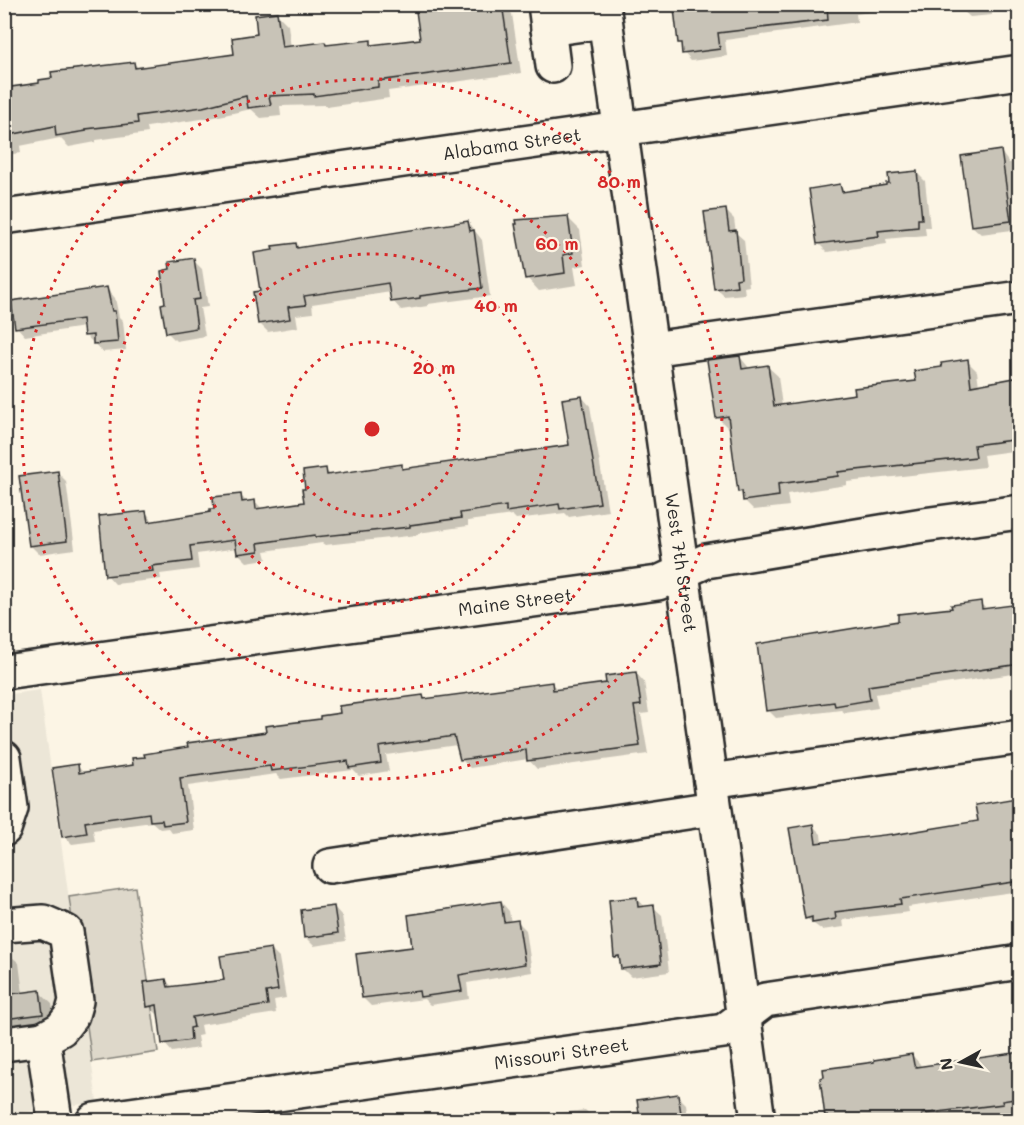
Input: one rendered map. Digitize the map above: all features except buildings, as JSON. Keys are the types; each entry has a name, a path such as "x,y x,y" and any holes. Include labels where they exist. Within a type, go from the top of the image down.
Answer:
{"street":[{"path":"553,66 547,17 604,13"},
{"name":"West 7th Street","path":"604,13 758,1120"},
{"name":"Alabama Street","path":"4,216 1020,72"},
{"path":"651,349 1020,298"},
{"name":"Maine Street","path":"4,672 658,583 706,561 923,525 1020,512"},
{"path":"330,866 1020,737"},
{"path":"4,758 10,808 4,829"},
{"path":"4,925 43,922 66,932 76,1001 72,1015 52,1034 4,1044"},
{"path":"4,941 23,938 37,942 50,951 55,1120"},
{"name":"Missouri Street","path":"94,1120 724,1031 765,1000 1020,962"}],"shaded area":[{"path":"4,587 13,648 5,649 4,649"},
{"path":"40,690 97,1102 5,1115 4,695"},
{"path":"135,887 158,1052 92,1062 69,897"}]}
